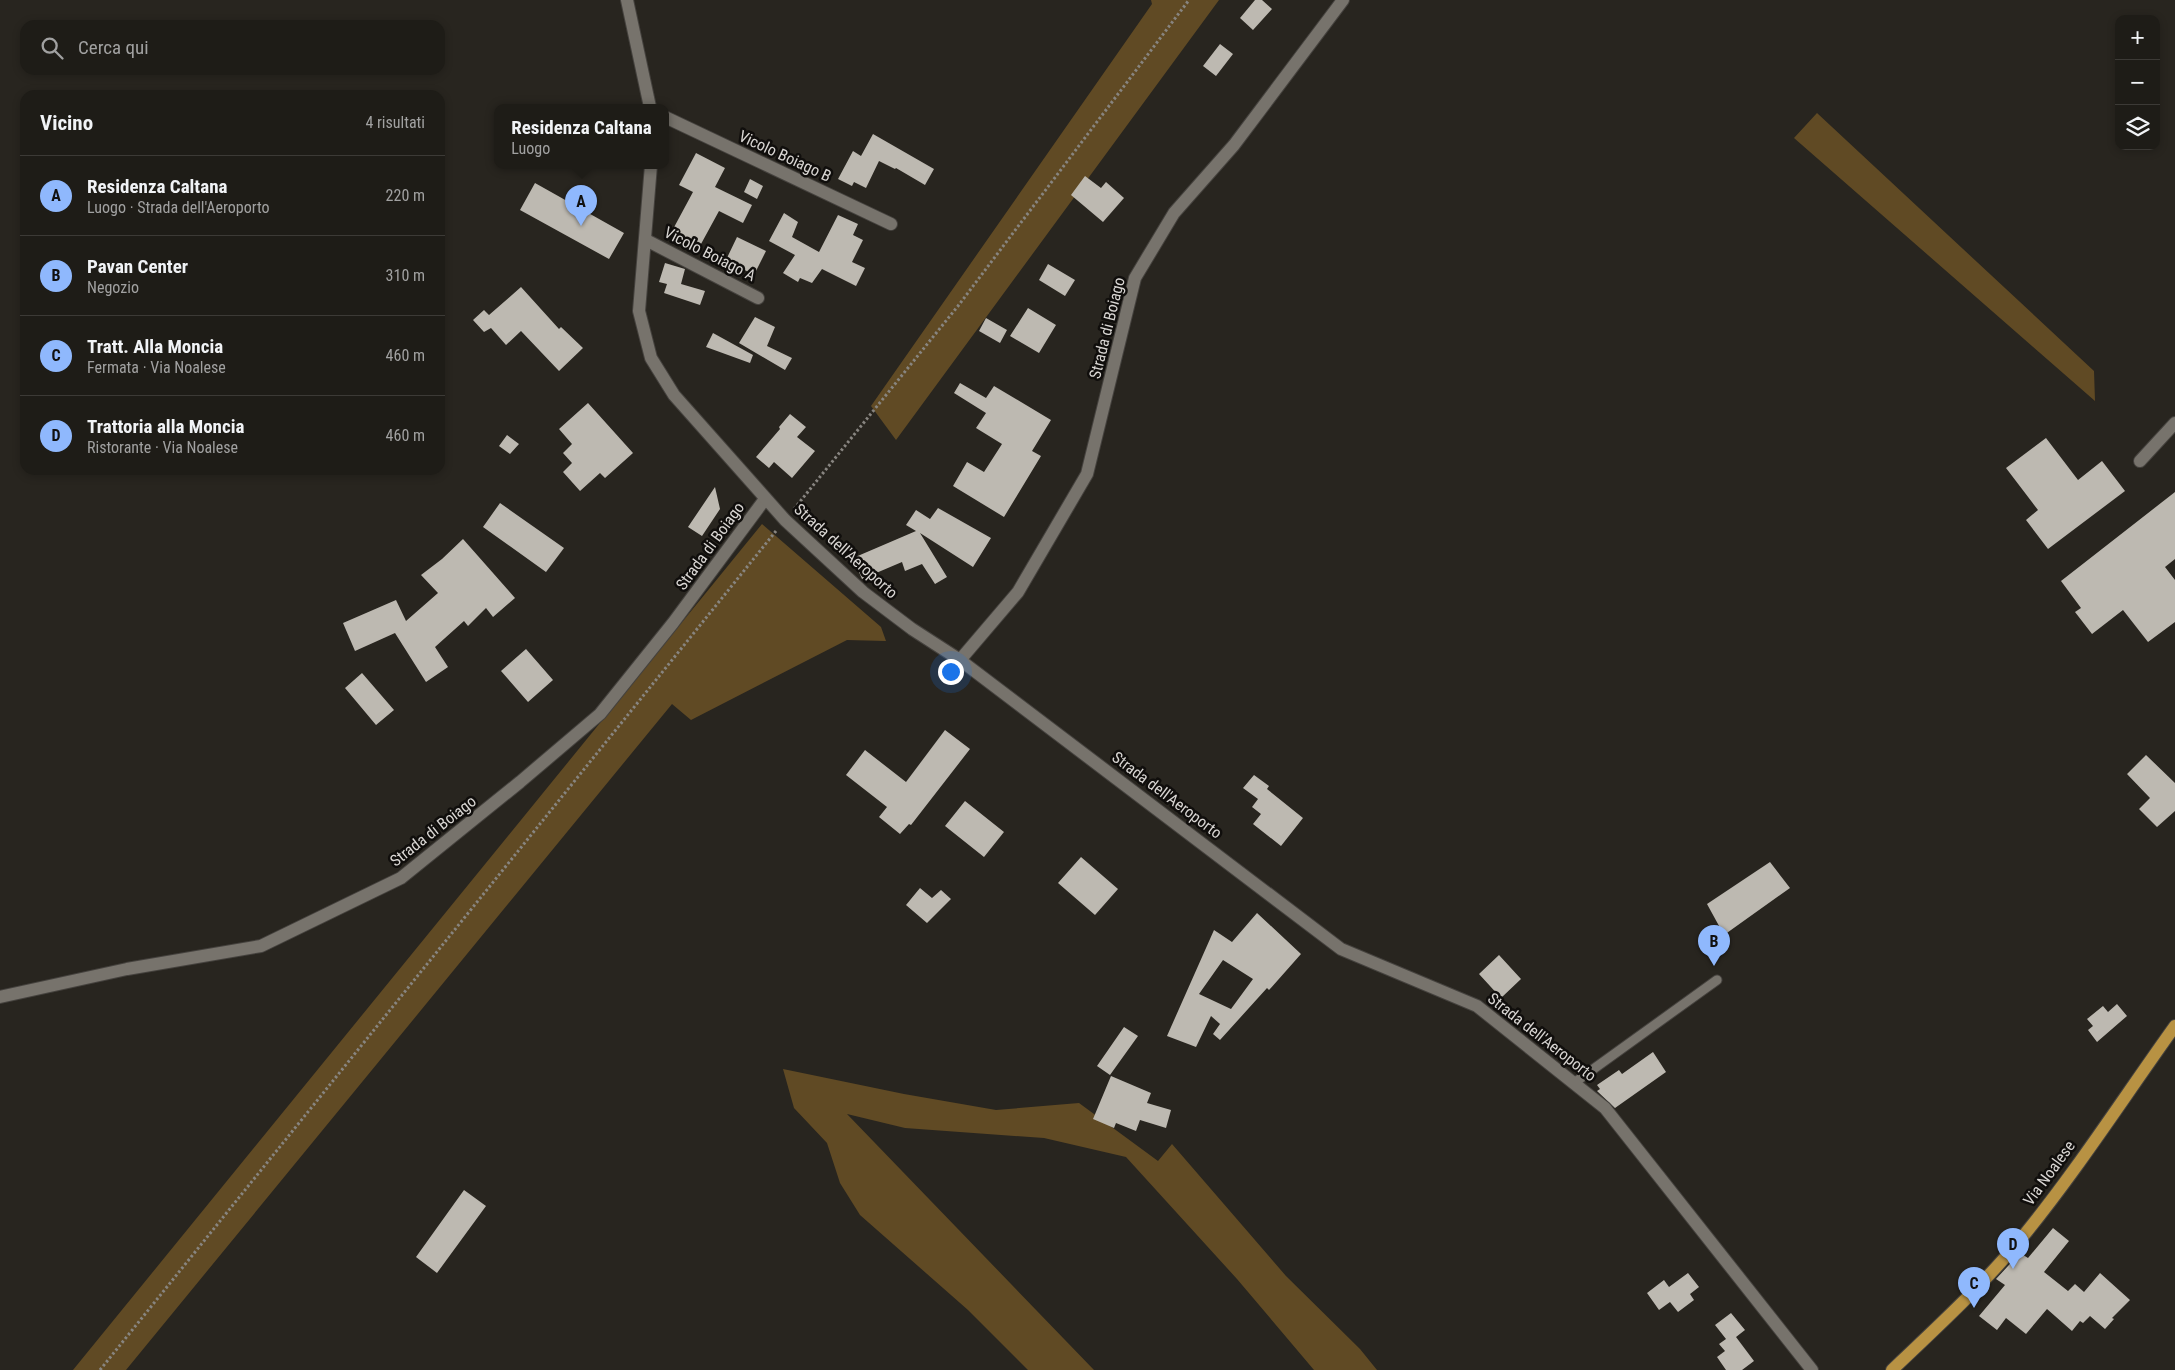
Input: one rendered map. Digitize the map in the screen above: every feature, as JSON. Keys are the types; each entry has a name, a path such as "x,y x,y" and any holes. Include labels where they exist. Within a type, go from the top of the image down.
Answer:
{"main road":[{"name":"Via Noalese","path":"1892,1370 1953,1311 2019,1241 2050,1202 2175,1026"}],"street":[{"path":"627,0 649,104"},
{"name":"Strada di Boiago","path":"960,660 1018,592 1086,474 1135,278 1174,213 1234,145 1343,0"},
{"name":"Vicolo Boiago B","path":"669,119 891,224"},
{"name":"Strada dell'Aeroporto","path":"651,169 639,311 651,358 674,395 765,499 782,524 863,592 912,629 960,660 1341,949 1477,1006 1605,1108 1812,1370"},
{"name":"Vicolo Boiago A","path":"646,240 758,298"},
{"path":"2140,460 2175,423"},
{"name":"Strada di Boiago","path":"0,997 126,969 261,946 401,878 520,782 600,714 673,624 765,499"}],"lane":[{"path":"1574,1083 1717,980"}],"path":[{"path":"100,1370 958,306 1189,0"}],"shaded area":[{"path":"1151,0 1219,0 896,440 871,406 1152,4"},
{"path":"1817,113 2094,371 2095,401 1794,138"},
{"path":"762,524 881,627 886,641 847,640 691,720 672,704 126,1370 73,1370"},
{"path":"783,1069 904,1094 996,1110 1079,1103 1158,1161 1172,1144 1286,1276 1360,1349 1377,1370 1314,1370 1237,1279 1126,1157 1044,1138 905,1128 847,1114 1094,1370 1028,1370 968,1310 860,1215 840,1183 827,1143 794,1108"}],"building":[{"path":"1255,0 1262,0 1272,9 1253,30 1240,18"},
{"path":"1220,44 1233,54 1216,76 1203,66"},
{"path":"873,134 934,169 925,185 896,168 879,161 866,188 854,182 852,186 838,179 853,151 861,156"},
{"path":"696,153 725,168 715,187 752,205 743,223 719,211 701,244 696,244 672,231 693,192 679,185"},
{"path":"1085,176 1101,188 1106,182 1124,198 1103,222 1071,195"},
{"path":"750,179 763,186 757,199 744,192"},
{"path":"535,183 624,233 609,259 520,210"},
{"path":"784,213 798,222 792,237 819,252 838,215 858,224 853,235 863,240 852,262 865,268 856,286 822,269 812,283 800,278 798,282 783,273 795,255 769,241"},
{"path":"737,237 766,251 754,275 726,260"},
{"path":"665,263 685,269 681,284 705,291 700,305 664,293 667,284 659,282"},
{"path":"1048,264 1075,280 1065,296 1039,280"},
{"path":"521,287 559,329 561,327 583,348 559,371 521,331 506,345 491,328 484,332 473,320 484,310 489,315"},
{"path":"1028,308 1056,325 1039,353 1010,336"},
{"path":"755,317 775,327 767,346 792,358 785,370 739,343"},
{"path":"986,318 1007,330 1000,343 979,331"},
{"path":"713,333 753,355 750,363 706,347"},
{"path":"960,383 986,398 994,386 1051,420 1032,451 1041,456 1004,517 953,486 967,462 984,472 1002,444 976,428 986,413 954,393"},
{"path":"588,403 633,453 605,478 600,473 580,491 563,472 572,463 563,453 572,444 559,429"},
{"path":"790,414 806,427 797,437 815,451 792,478 774,462 769,468 756,457"},
{"path":"507,435 519,444 510,454 499,446"},
{"path":"2046,438 2078,480 2102,461 2125,491 2048,549 2026,520 2038,510 2006,468"},
{"path":"715,487 720,509 702,536 688,527"},
{"path":"2175,492 2175,559 2165,567 2175,580 2175,622 2148,642 2123,610 2092,634 2075,612 2081,608 2061,581"},
{"path":"500,503 564,548 546,572 483,527"},
{"path":"938,508 991,538 973,567 920,533 947,577 935,584 922,564 905,571 902,562 862,579 853,558 916,531 906,525 916,510 930,519"},
{"path":"463,539 515,598 493,617 486,608 468,626 464,621 435,647 448,667 426,682 395,633 355,651 343,623 396,600 406,621 438,593 421,575 442,559"},
{"path":"526,649 553,680 528,702 501,671"},
{"path":"362,673 394,710 376,725 345,688"},
{"path":"945,730 970,749 911,825 909,824 900,834 879,817 887,807 846,775 865,750 906,782"},
{"path":"2146,755 2175,783 2175,811 2157,827 2139,809 2150,798 2127,774"},
{"path":"1254,775 1269,786 1267,789 1303,818 1281,846 1253,824 1261,814 1252,807 1258,799 1243,788"},
{"path":"965,801 1004,832 984,857 945,826"},
{"path":"1081,857 1118,889 1095,915 1058,883"},
{"path":"1770,862 1790,888 1724,935 1707,904"},
{"path":"920,888 932,898 941,890 951,899 927,923 906,905"},
{"path":"1257,913 1301,954 1220,1040 1213,1034 1220,1024 1211,1016 1196,1047 1167,1036 1214,930 1232,942","holes":["1223,960 1253,979 1231,1009 1199,994"]},
{"path":"1499,955 1521,979 1501,998 1479,974"},
{"path":"2117,1004 2127,1016 2097,1042 2088,1030 2093,1026 2087,1019 2103,1006 2108,1012"},
{"path":"1124,1027 1138,1036 1110,1075 1097,1066"},
{"path":"1653,1052 1666,1072 1615,1108 1597,1091 1600,1089 1597,1085 1619,1070 1622,1074"},
{"path":"1111,1076 1151,1093 1147,1103 1171,1110 1166,1128 1140,1120 1136,1131 1116,1123 1114,1128 1093,1119"},
{"path":"464,1190 486,1206 437,1273 416,1257"},
{"path":"2053,1228 2069,1241 2044,1272 2068,1291 2075,1284 2084,1292 2100,1273 2130,1300 2112,1318 2114,1319 2105,1329 2090,1316 2083,1323 2080,1321 2072,1331 2047,1309 2026,1334 2006,1318 1997,1330 1979,1316 2005,1285 1996,1279 2020,1253 2028,1258"},
{"path":"1688,1273 1699,1287 1690,1294 1694,1300 1678,1312 1670,1302 1659,1310 1647,1293 1664,1280 1669,1287"},
{"path":"1731,1313 1745,1330 1736,1337 1754,1361 1742,1370 1726,1370 1717,1357 1725,1351 1719,1344 1726,1339 1715,1325"}],"place":[{"name":"Residenza Caltana","path":"581,226"},
{"name":"Pavan Center","path":"1714,966"},
{"name":"Trattoria alla Moncia","path":"2013,1269"},
{"name":"Tratt. Alla Moncia","path":"1974,1308"}]}
